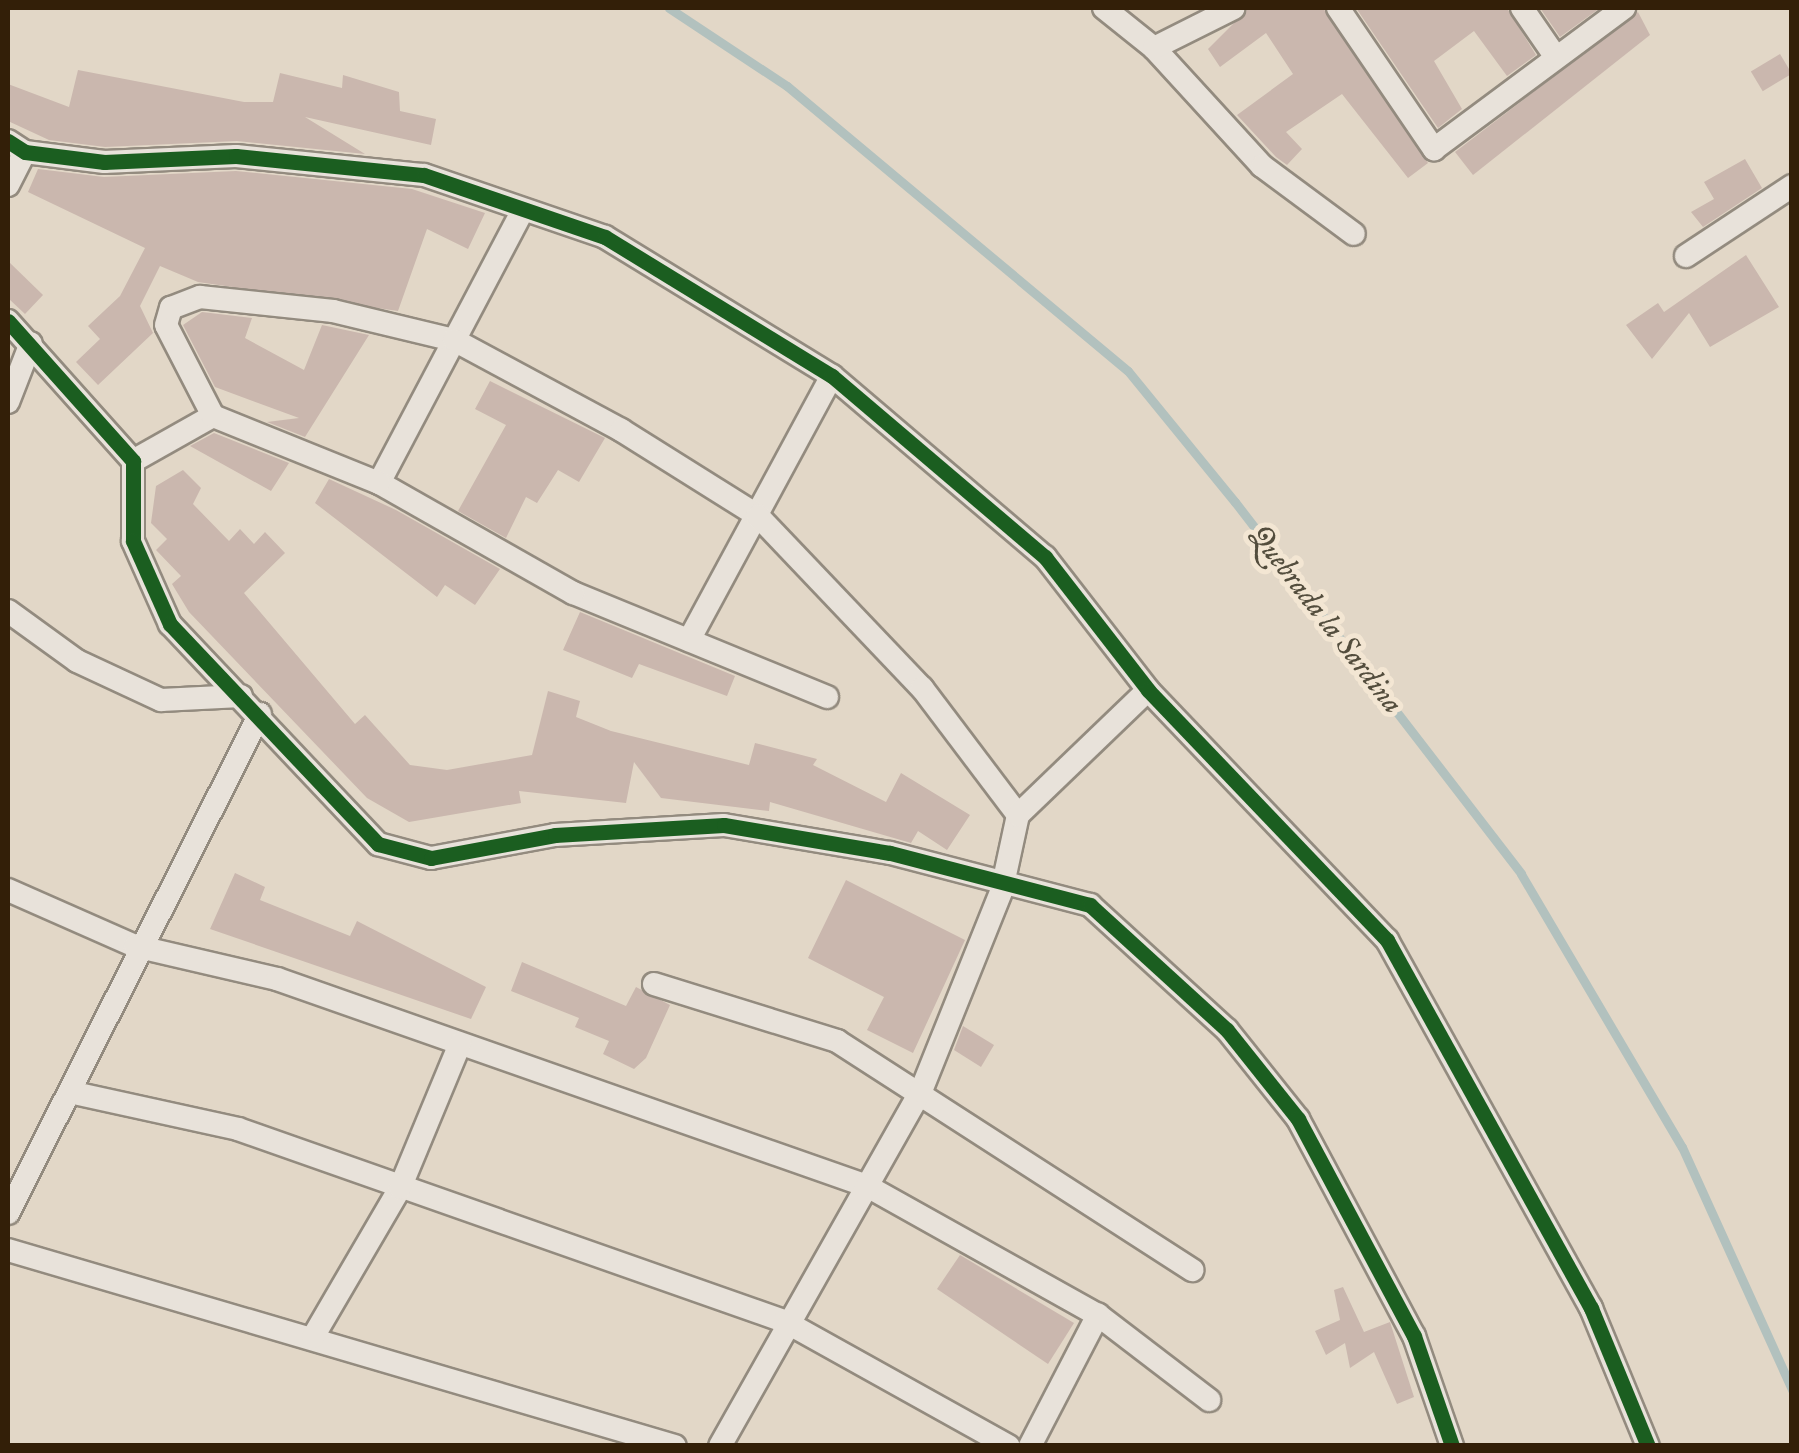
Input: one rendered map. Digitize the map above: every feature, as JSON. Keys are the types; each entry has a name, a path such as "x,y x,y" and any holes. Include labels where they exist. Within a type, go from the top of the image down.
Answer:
{"street":[{"path":"1104,8 1154,48 1262,166 1354,234"},
{"path":"1154,48 1234,8"},
{"path":"1338,8 1434,149 1624,8"},
{"path":"1522,8 1556,56"},
{"path":"8,185 16,146 104,162 236,156 424,175 521,214 605,236 832,376 1045,557 1148,690 1387,940 1591,1308 1648,1446"},
{"path":"1686,256 1792,186"},
{"path":"379,483 521,214"},
{"path":"827,697 573,592 379,483 212,416 166,325 170,308 200,297 333,311 454,340 758,516 922,688 1018,815"},
{"path":"8,322 133,461 133,540 170,624 260,714 378,844 403,855 724,825 890,853 1002,889 1090,905 1239,1045 1298,1119 1414,1336 1452,1446"},
{"path":"8,402 30,343"},
{"path":"689,640 832,376"},
{"path":"133,461 212,416"},
{"path":"8,611 77,661 162,700 241,696"},
{"path":"720,1446 784,1321 868,1186 921,1091 1002,889 1018,815 1148,690"},
{"path":"8,1213 70,1092 135,946 260,714"},
{"path":"8,890 135,946 276,979 868,1186 1098,1315 1209,1400"},
{"path":"654,984 837,1040 1193,1270"},
{"path":"313,1337 400,1188 460,1044"},
{"path":"70,1092 238,1129 784,1321 1008,1446"},
{"path":"8,1250 675,1446"},
{"path":"1030,1446 1098,1315"}],"building":[{"path":"1249,8 1323,8 1428,163 1408,178 1342,94 1286,132 1302,149 1287,165 1276,157 1237,115 1293,74 1266,33 1220,67 1208,49"},
{"path":"1356,8 1507,8 1536,55 1507,76 1474,31 1434,61 1462,109 1438,128"},
{"path":"1540,8 1600,8 1560,37"},
{"path":"1638,12 1650,35 1473,175 1455,152"},
{"path":"1780,54 1792,74 1763,91 1751,72"},
{"path":"78,70 244,102 273,102 280,73 342,88 343,75 399,92 400,111 436,119 431,145 305,117 365,154 237,141 105,147 49,140 8,121 8,84 69,107"},
{"path":"1745,159 1762,188 1703,227 1691,212 1714,199 1704,182"},
{"path":"38,169 104,177 236,171 412,189 485,213 468,249 427,229 398,311 198,282 160,266 140,306 153,333 98,385 76,362 100,339 88,326 120,296 145,248 28,192"},
{"path":"1746,255 1779,307 1710,347 1689,313 1652,359 1626,325 1658,303 1664,312"},
{"path":"8,261 43,295 25,314 8,298"},
{"path":"202,312 252,318 245,338 304,370 322,325 369,335 305,437 267,422 299,418 215,387 183,325"},
{"path":"490,381 605,438 579,482 558,470 537,503 526,497 506,538 458,511 506,425 475,409"},
{"path":"214,433 289,463 271,491 190,446"},
{"path":"183,470 201,488 193,504 229,541 240,529 254,544 265,532 285,553 244,593 355,724 365,715 410,765 447,770 532,755 548,691 580,701 576,717 611,731 749,765 755,743 817,759 813,765 886,802 901,773 970,815 947,850 918,831 911,843 770,802 769,811 661,798 634,762 626,803 519,791 521,803 409,822 367,798 189,612 172,584 181,576 156,550 167,539 151,523 156,486"},
{"path":"329,479 396,510 500,569 475,605 445,585 437,597 315,503"},
{"path":"580,612 735,676 727,696 639,664 632,678 563,650"},
{"path":"235,873 265,887 260,900 350,936 357,921 486,987 471,1019 210,929"},
{"path":"846,880 965,940 913,1053 867,1030 884,997 808,958"},
{"path":"522,962 626,1006 636,987 670,1005 646,1058 634,1069 603,1054 609,1041 575,1027 579,1018 511,991"},
{"path":"963,1026 994,1045 981,1067 954,1050"},
{"path":"960,1255 1074,1323 1048,1364 937,1289"},
{"path":"1343,1287 1364,1332 1390,1322 1414,1397 1397,1404 1374,1352 1350,1368 1345,1343 1326,1355 1315,1331 1340,1320 1334,1290"}],"waterway":[{"name":"Quebrada la Sardina","path":"669,8 787,86 1128,371 1235,502 1521,874 1682,1147 1792,1390"}],"cycle path":[{"path":"8,141 25,152 104,162 236,156 424,175 605,237 832,376 1045,557 1148,690 1387,940 1591,1308 1648,1446"},
{"path":"8,321 133,461 133,541 170,624 378,844 431,858 555,835 724,825 890,853 1090,905 1227,1030 1298,1119 1414,1336 1452,1446"}]}
